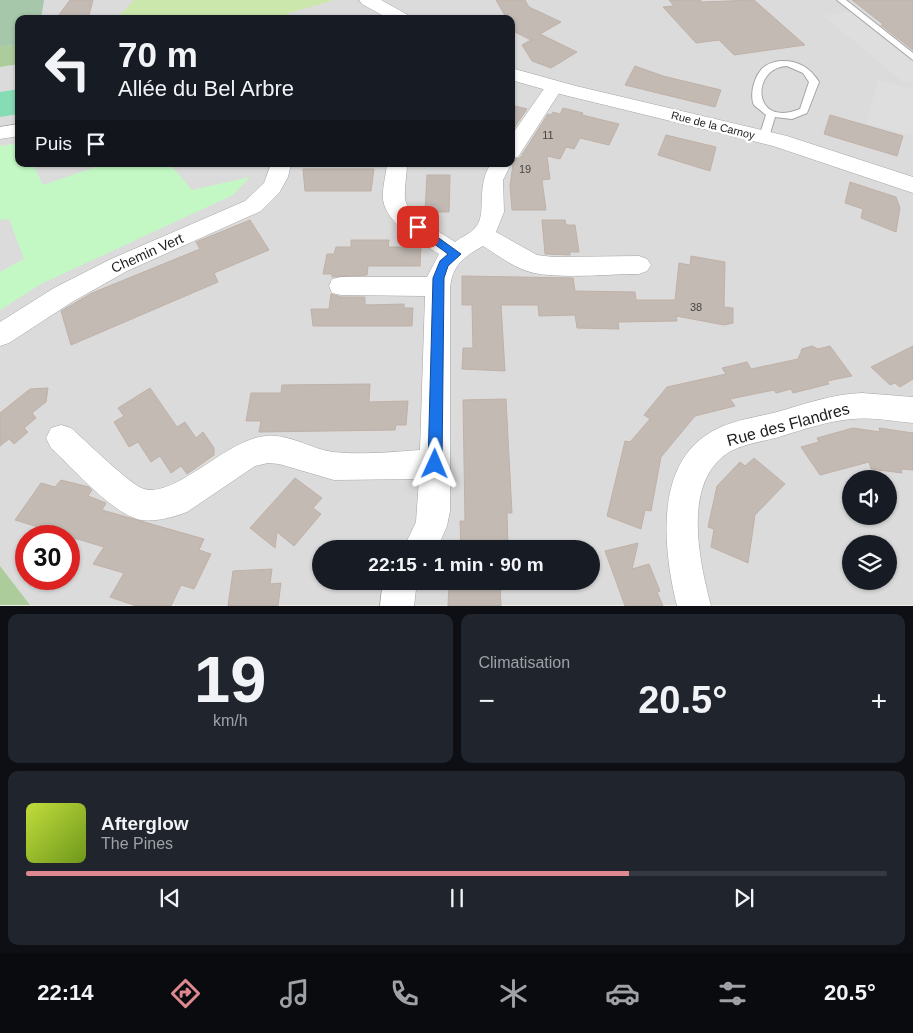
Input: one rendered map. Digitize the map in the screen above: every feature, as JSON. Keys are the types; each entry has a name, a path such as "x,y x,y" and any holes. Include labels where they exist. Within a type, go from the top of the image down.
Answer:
{"street":[{"path":"368,0 395,15"},
{"name":"Rue de la Carnoy","path":"515,75 554,87 764,137 913,184"},
{"path":"515,142 554,87"},
{"path":"0,133 15,131"},
{"name":"Chemin Vert","path":"0,335 63,295 119,265 253,206 265,197 273,185 280,167"},
{"path":"398,167 395,199 397,209 406,218 455,254"},
{"path":"424,540 431,526 434,511 438,287 440,271 443,264 483,235 490,223 493,213 492,177 499,167"},
{"path":"483,235 516,256 534,264 639,265"},
{"path":"341,286 438,287"},
{"name":"Rue des Flandres","path":"694,606 684,572 682,556 683,518 685,500 693,472 706,453 724,440 841,408 860,406 913,410"},
{"path":"61,438 124,495 140,504 149,505 176,501 244,456 253,451 264,449 284,451 331,466 435,464"}],"lane":[{"path":"841,0 913,57"},
{"path":"785,64 800,67 810,74 814,82 804,111 792,116 771,114 758,107 756,102 756,94 763,73 767,69 785,64"},
{"path":"764,137 771,114"}],"shaded area":[{"path":"0,0 913,0 913,605 0,605"},
{"path":"856,11 913,57 913,81 903,82 823,16"},
{"path":"878,80 913,89 913,136 866,123"}],"green space":[{"path":"0,0 44,0 42,15 15,15 15,45 0,47"},
{"path":"134,0 334,0 286,15 120,15"},
{"path":"15,45 15,65 0,67 0,47"},
{"path":"15,90 15,115 0,117 0,92"},
{"path":"15,144 15,167 34,167 43,185 95,167 173,167 192,190 250,177 233,195 41,284 0,310 0,272 24,259 9,219 0,220 0,146"},
{"path":"0,566 15,586 15,590 18,590 30,605 0,605"}],"building":[{"path":"70,0 93,0 89,15 59,15"},
{"path":"496,0 525,0 529,7 561,22 540,34 577,52 551,68 532,61 522,45 531,40 515,32 515,15 505,15"},
{"path":"669,0 700,0 702,2 754,0 805,45 734,55 719,40 696,43 663,7 674,6"},
{"path":"852,0 913,0 913,50 881,25 884,25"},
{"path":"635,66 663,76 721,90 715,107 625,85"},
{"path":"515,106 527,109 515,126"},
{"path":"563,108 583,113 582,115 619,124 609,145 580,138 574,149 566,147 560,159 547,156 550,179 542,180 546,210 512,210 510,186 515,159 520,158 548,114 551,115 553,112 560,114"},
{"path":"830,115 903,136 897,156 824,134"},
{"path":"666,135 716,147 710,171 658,155"},
{"path":"303,169 374,169 371,191 305,191"},
{"path":"427,175 450,175 449,212 425,212"},
{"path":"850,182 896,197 900,208 896,232 861,218 863,209 845,203"},
{"path":"250,220 269,250 214,273 218,282 71,345 61,311 92,293 200,249 196,242"},
{"path":"542,220 565,220 566,225 575,225 579,252 570,252 570,255 545,254"},
{"path":"351,240 389,240 388,247 421,247 420,266 368,266 367,275 332,277 332,274 323,274 327,254 334,254 336,247 351,247"},
{"path":"691,256 725,262 724,307 733,308 733,323 724,325 676,316 677,321 618,322 619,329 577,328 575,315 539,316 538,305 501,305 505,371 462,369 463,348 473,348 472,305 462,305 462,276 573,278 575,291 635,292 636,300 675,300 679,263 690,265"},
{"path":"331,294 341,297 365,297 365,305 404,304 404,308 413,308 412,326 313,326 311,309 329,309"},
{"path":"812,346 818,349 830,346 852,376 827,381 829,384 793,393 791,389 776,393 774,390 730,399 735,406 695,416 661,457 651,511 645,510 641,529 607,516 625,441 630,442 650,419 644,415 667,387 726,374 722,368 747,362 751,369 798,359 802,349"},
{"path":"913,346 913,379 900,387 895,383 890,385 871,367"},
{"path":"370,384 369,402 408,401 406,425 396,425 395,430 259,432 261,421 246,421 251,393 281,393 282,385"},
{"path":"48,388 46,402 32,413 36,418 24,428 28,432 14,444 9,439 0,446 0,413 30,389"},
{"path":"150,388 177,427 185,422 196,438 203,432 214,448 214,455 187,474 181,466 171,473 160,456 151,462 138,442 129,447 114,422 124,416 118,408"},
{"path":"506,399 512,513 507,513 508,540 461,540 460,521 465,521 463,400"},
{"path":"853,428 880,432 879,428 913,433 913,470 901,469 902,473 897,472 897,470 871,469 869,462 820,475 801,447 819,442 817,438"},
{"path":"754,458 785,484 755,515 748,563 711,547 714,529 708,527 717,486 740,462 745,466"},
{"path":"295,478 322,498 313,508 321,514 294,546 277,532 275,548 250,528"},
{"path":"61,480 89,487 92,490 88,496 106,503 102,510 204,539 199,550 211,554 194,589 181,585 171,606 136,606 110,597 124,573 93,564 104,547 80,540 80,525 31,525 15,520 41,483 55,487"},
{"path":"638,543 632,569 649,564 660,591 657,592 663,606 625,606 605,551"},
{"path":"272,569 270,584 281,583 278,606 228,606 233,571"},
{"path":"449,590 500,590 501,606 448,606"}],"route":[{"path":"418,227 455,254 443,264 438,278 435,464"}]}
